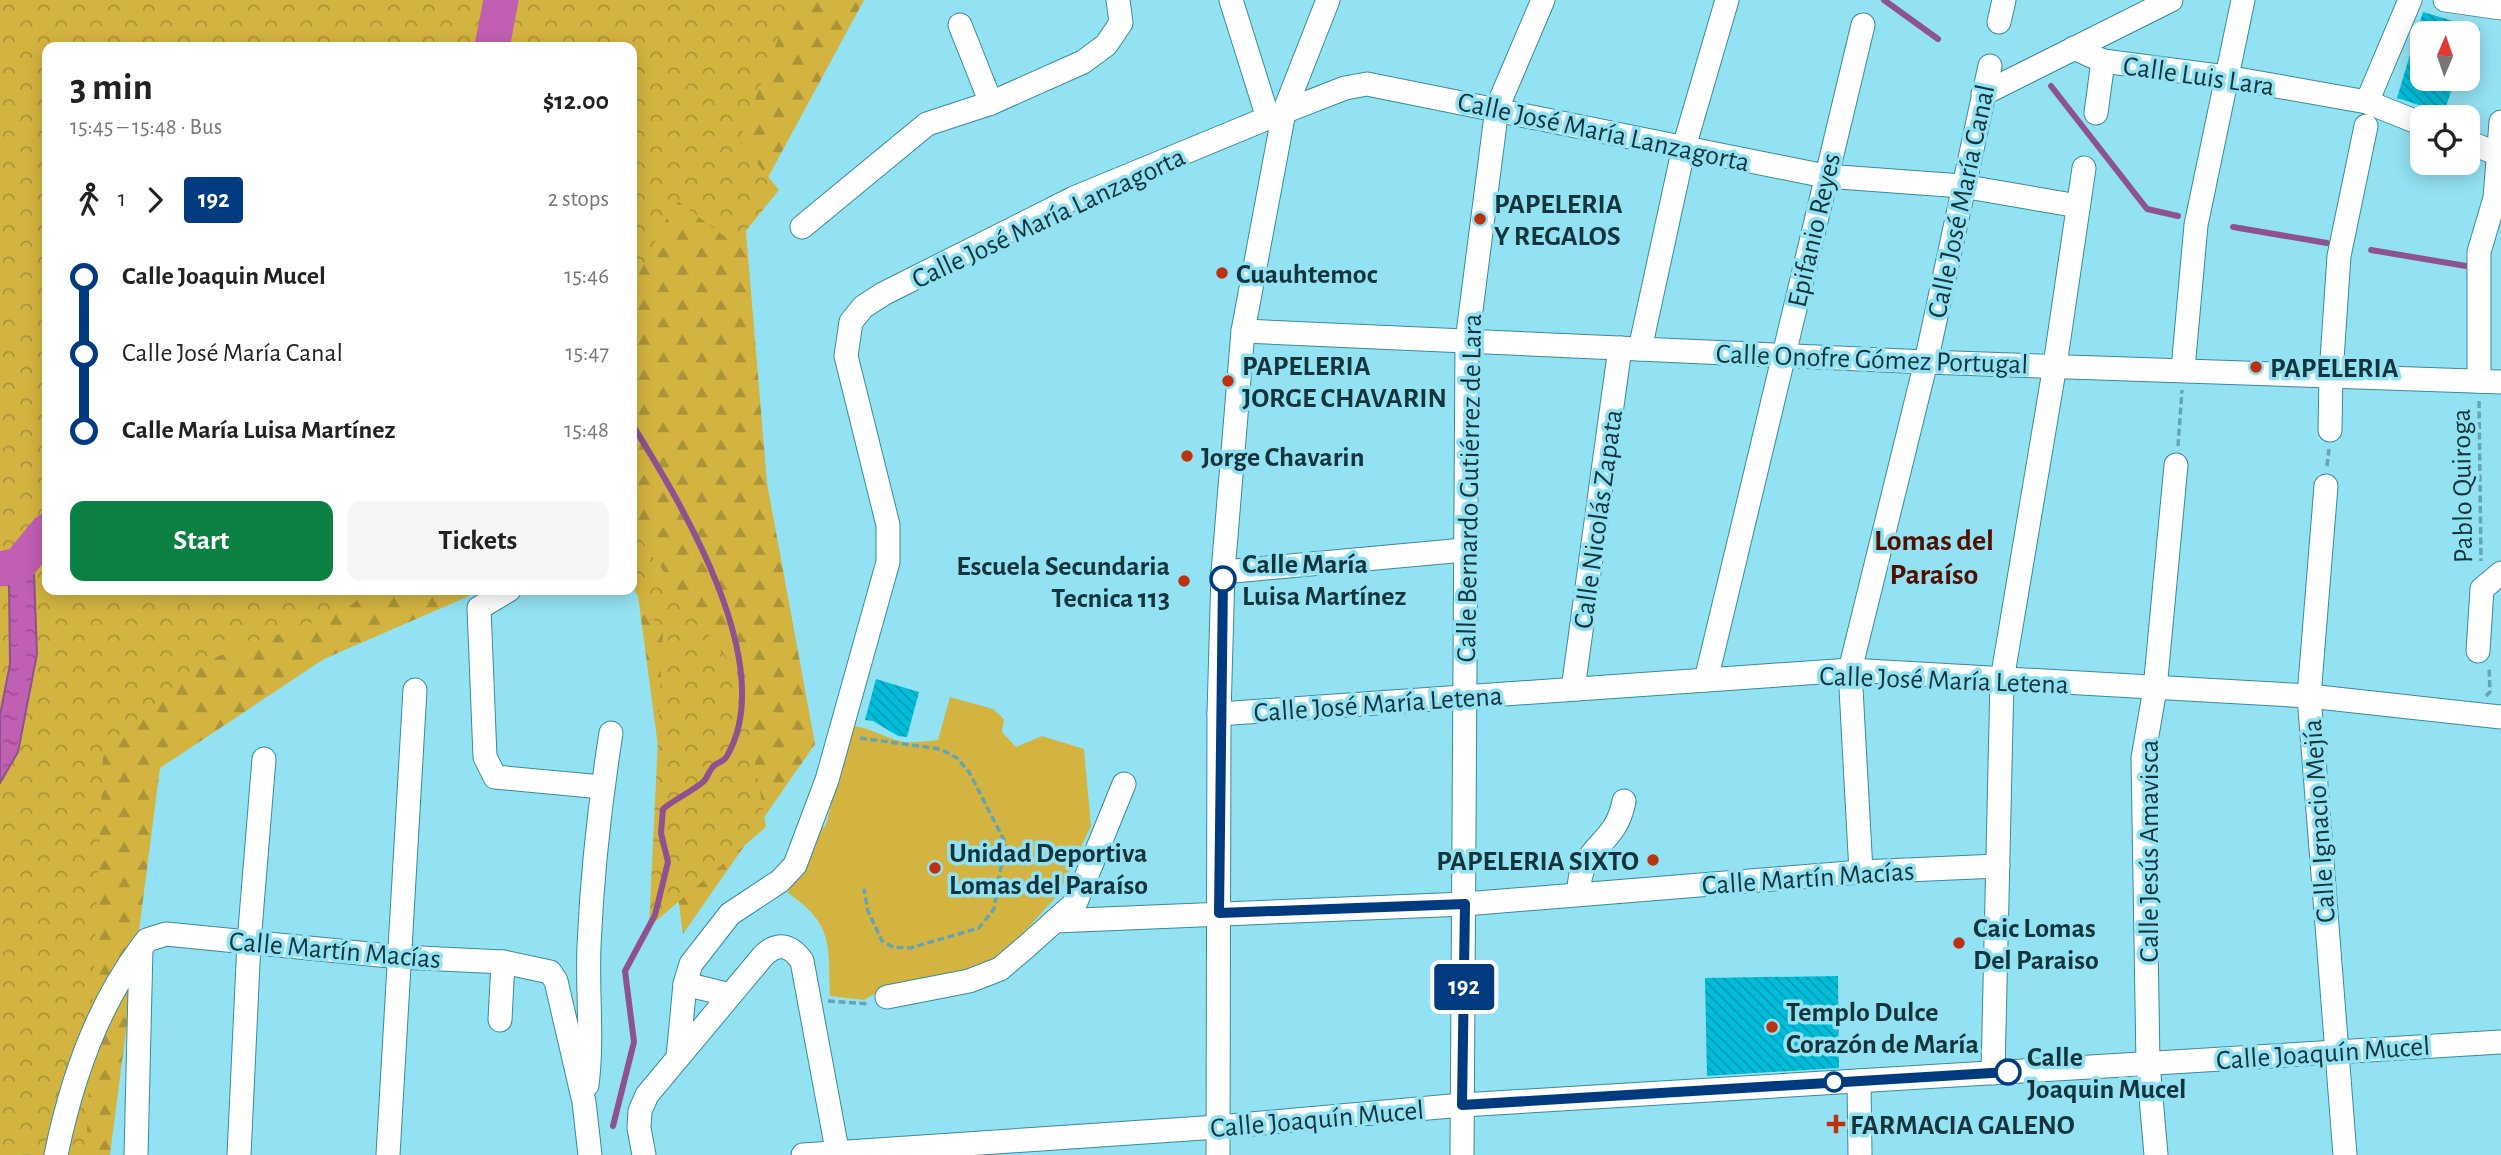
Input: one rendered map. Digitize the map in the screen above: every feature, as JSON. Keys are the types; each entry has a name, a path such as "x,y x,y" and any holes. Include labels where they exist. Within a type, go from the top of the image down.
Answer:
{"street":[{"path":"802,227 927,124 991,103 1083,62 1106,45 1121,23 1118,0"},
{"path":"1231,0 1276,115"},
{"path":"1218,1155 1219,714 1223,572 1243,331 1276,115 1328,0"},
{"name":"Calle Bernardo Gutiérrez de Lara","path":"1462,1155 1467,341 1497,108 1543,0"},
{"name":"Calle Nicolás Zapata","path":"1573,690 1630,348 1727,0"},
{"path":"1983,94 2171,0"},
{"path":"2183,369 2196,225 2243,0"},
{"path":"2367,102 2410,0"},
{"path":"2445,0 2501,8"},
{"name":"Epifanio Reyes","path":"1706,680 1863,24"},
{"path":"960,25 991,103"},
{"name":"Calle Luis Lara","path":"2074,48 2103,61 2226,77 2367,102 2410,119"},
{"path":"2096,113 2103,61"},
{"name":"Calle José María Canal","path":"1861,872 1850,670 1926,362 1990,66"},
{"name":"Calle José María Lanzagorta","path":"678,1057 685,984 691,964 722,923 744,903 780,881 794,865 827,780 888,562 887,525 849,374 846,340 851,322 863,307 883,294 1074,198 1345,88 1367,84 1825,176 1962,186 2078,206"},
{"path":"2490,382 2479,252 2498,199 2501,122"},
{"path":"2330,430 2339,256 2366,126"},
{"path":"2480,147 2498,154"},
{"path":"1993,1073 2002,680 2055,365 2084,168"},
{"name":"Calle Onofre Gómez Portugal","path":"1243,331 1926,362 2331,374 2490,382"},
{"name":"Calle Jesús Amavisca","path":"2156,1155 2148,1063 2144,758 2155,689 2176,465"},
{"name":"Calle Ignacio Mejía","path":"2326,486 2309,696 2345,1155"},
{"path":"1223,572 1465,550"},
{"path":"2478,651 2482,589 2501,573"},
{"path":"501,595 479,608 485,757 495,777 602,787"},
{"name":"Calle José María Letena","path":"1219,714 1850,670 2309,696 2501,717"},
{"path":"388,1155 415,690"},
{"path":"584,1102 592,1027 589,948 602,787 611,733"},
{"path":"239,1155 249,942 264,759"},
{"path":"887,997 969,981 1000,969 1055,921 1076,902 1124,784"},
{"path":"1579,893 1579,876 1589,855 1613,833 1621,820 1624,801"},
{"name":"Calle Martín Macías","path":"1055,921 1465,904 1618,889 1861,872 1997,866"},
{"name":"Calle Martín Macías","path":"141,948 147,940 166,934 400,957 503,962 538,967 550,972 556,981 584,1102 590,1155"},
{"path":"644,1155 640,1111 654,1083 771,948 783,946 795,951 802,961 838,1154"},
{"path":"56,1155 67,1101 111,992 141,948"},
{"path":"136,1155 141,948"},
{"path":"500,1020 503,962"},
{"path":"685,984 730,995"},
{"name":"Calle Joaquín Mucel","path":"803,1155 1218,1127 1462,1105 2501,1041"},
{"path":"1859,1081 1860,1155"}],"path":[{"path":"2176,465 2183,369"},
{"name":"Pablo Quiroga","path":"2482,589 2490,382"},
{"path":"2326,486 2330,430"},
{"path":"2478,651 2489,662 2490,692 2483,699"},
{"path":"840,734 898,745 940,749 957,758 969,772 1005,842 994,909 979,928 910,948 892,947 882,941 868,911 864,889"},
{"path":"810,999 866,1005 887,997"}],"green space":[{"path":"0,0 864,0 745,220 767,483 815,744 683,934 637,589 637,42 42,42 42,595 471,595 324,659 160,768 110,1155 0,1155"},
{"path":"0,0 793,0 739,141 779,190 735,244 676,200 637,278 637,42 42,42 42,595 363,595 344,611 208,660 103,756 86,1155 0,1155"},
{"path":"637,534 741,680 766,827 649,927 663,633 637,594"},
{"name":"Unidad Deportiva Lomas del Paraíso","path":"950,697 993,709 1004,719 1002,732 1016,747 1042,736 1084,749 1091,826 1058,895 989,970 882,990 864,1000 830,996 826,937 814,915 788,893 808,842 826,825 850,726 904,742 938,740"}],"water":[{"path":"15,553 34,573 37,654 18,752 0,783 0,715 10,664 9,585 0,584 0,556"}],"building":[{"path":"2423,12 2453,21 2420,21"},
{"path":"2410,55 2410,91 2451,91 2447,105 2419,105 2397,98"},
{"path":"876,679 919,692 907,737 898,736 873,721 865,720"},
{"name":"Templo Dulce Corazón de María","path":"1838,976 1839,1068 1707,1076 1705,978"}],"waterway":[{"path":"493,42 501,0"},
{"path":"1884,0 1938,39"},
{"path":"2051,86 2147,209 2178,216"},
{"path":"2233,227 2327,243"},
{"path":"2371,250 2472,267"},
{"path":"613,1126 634,1042 625,971 655,915 668,862 661,833 663,809 703,782 713,767 727,756 740,719 741,676 733,631 717,585 675,496 637,432"},
{"path":"0,569 19,565 42,537"}],"bus line":[{"name":"192","path":"1223,579 1219,714 1219,913 1465,904 1462,1105 2008,1072"}],"place":[{"name":"PAPELERIA Y REGALOS","path":"1480,219"},
{"name":"Cuauhtemoc","path":"1222,273"},
{"name":"PAPELERIA","path":"2256,367"},
{"name":"PAPELERIA JORGE CHAVARIN","path":"1228,381"},
{"name":"Jorge Chavarin","path":"1187,456"},
{"name":"Calle María Luisa Martínez","path":"1223,579"},
{"name":"Escuela Secundaria Tecnica 113","path":"1184,581"},
{"name":"PAPELERIA SIXTO","path":"1653,860"},
{"name":"Unidad Deportiva Lomas del Paraíso","path":"935,868"},
{"name":"Caic Lomas Del Paraiso","path":"1959,943"},
{"name":"Templo Dulce Corazón de María","path":"1772,1027"},
{"name":"Calle Joaquin Mucel","path":"2008,1072"},
{"name":"FARMACIA GALENO","path":"1836,1124"}],"district":[{"name":"Lomas del Paraíso","path":"1934,557"}]}
